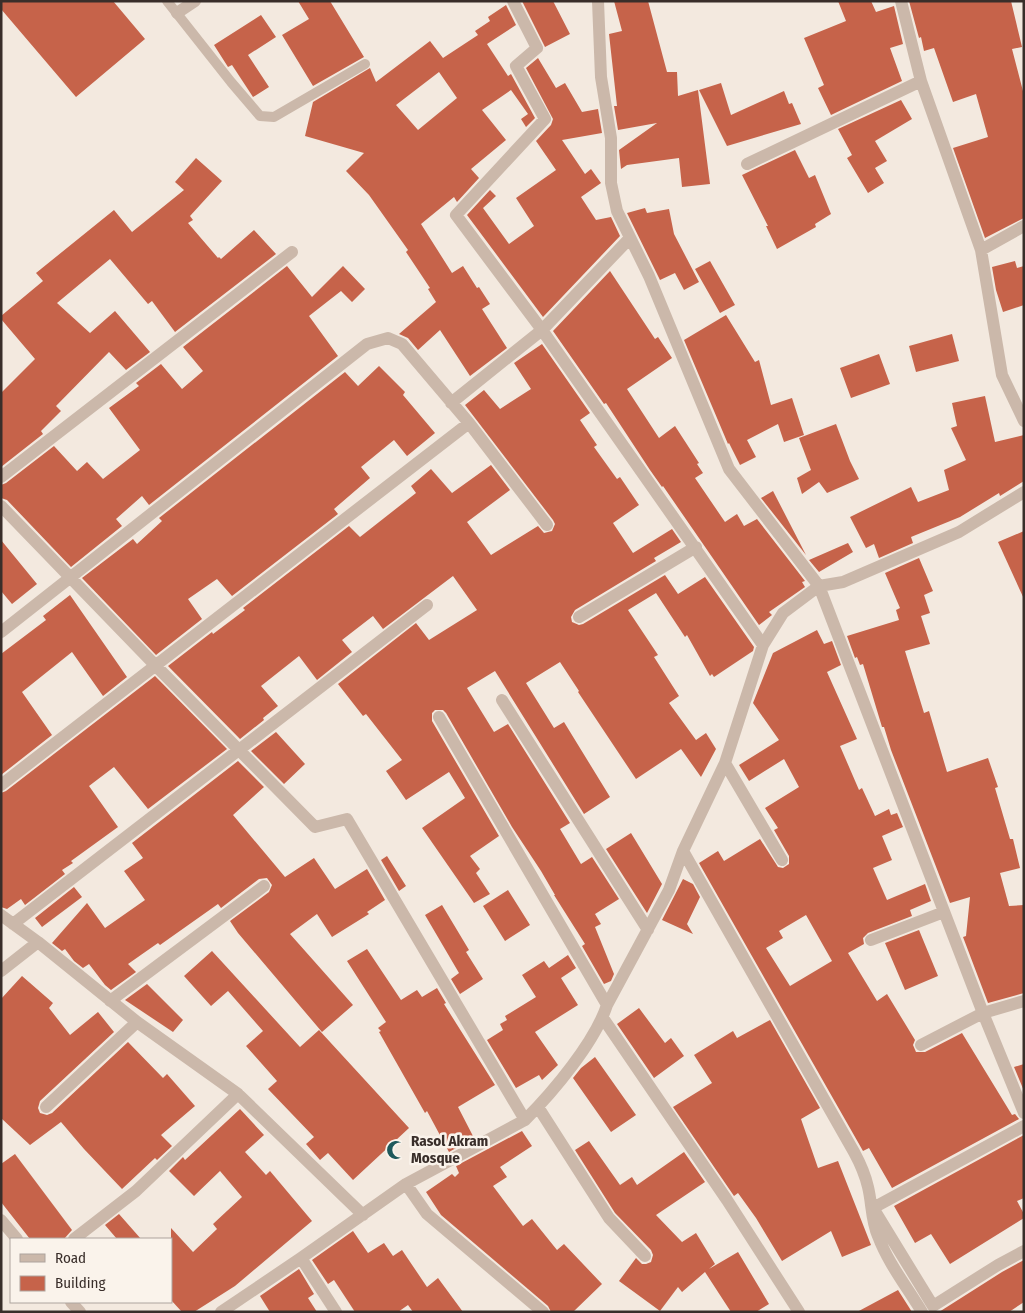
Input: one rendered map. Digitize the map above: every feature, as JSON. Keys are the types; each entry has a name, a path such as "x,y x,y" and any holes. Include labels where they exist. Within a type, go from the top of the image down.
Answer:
{"street":[{"path":"176,13 194,1"},
{"path":"513,1 537,48 516,66 545,119 456,215 542,330 763,645"},
{"path":"598,1 602,77 611,138 611,183 617,211 649,276 729,469 820,586 983,1013 1024,1113"},
{"path":"901,1 921,81 981,250 1002,375 1024,421"},
{"path":"747,164 921,81"},
{"path":"981,250 1024,226"},
{"path":"451,403 542,330 630,238"},
{"path":"1,477 292,252"},
{"path":"1,632 367,344 388,338 402,344 469,423 547,525"},
{"path":"1,785 469,423"},
{"path":"220,1312 406,1184 525,1120 538,1107 582,1052 603,1018 608,1005 669,890 683,851 725,763 763,645 783,613 820,586 843,582 959,532 1024,492"},
{"path":"1,506 315,827 347,819 525,1120"},
{"path":"579,617 696,547"},
{"path":"13,924 427,605"},
{"path":"502,700 648,930"},
{"path":"439,717 608,1005"},
{"path":"725,763 782,860"},
{"path":"683,851 854,1152 869,1189 872,1217 877,1236 886,1255 922,1312"},
{"path":"110,1001 264,886"},
{"path":"871,940 944,912"},
{"path":"1,916 38,942 137,1022 238,1094 363,1215"},
{"path":"1,971 38,942"},
{"path":"921,1045 983,1013 1024,1000"},
{"path":"603,1018 727,1200 799,1312"},
{"path":"46,1107 137,1022"},
{"path":"75,1238 136,1191 238,1094"},
{"path":"538,1107 609,1218 645,1256"},
{"path":"1024,1126 873,1208 933,1306 1024,1251"},
{"path":"406,1184 427,1214 543,1312"},
{"path":"1,1220 16,1238"},
{"path":"301,1258 336,1312"}],"lane":[{"path":"167,1 260,116 274,117 365,64"}],"building":[{"path":"1,1 113,1 145,39 76,97 1,9"},
{"path":"298,1 330,1 364,57 313,86 282,35 309,19"},
{"path":"522,1 553,1 570,34 545,47"},
{"path":"614,1 648,1 667,72 677,72 678,96 698,90 710,184 682,187 679,158 627,165 621,169 619,150 657,123 618,130 614,106 617,106 609,34 622,31"},
{"path":"838,1 871,1 876,12 894,6 903,44 890,48 902,81 831,115 818,88 824,85 804,38 846,21"},
{"path":"909,1 1011,1 1022,47 1012,49 1024,95 1024,218 985,238 953,148 988,137 976,94 953,102 934,48 924,51"},
{"path":"506,5 516,25 487,44 508,76 511,74 535,118 526,127 521,119 528,114 511,90 482,110 506,140 471,169 479,178 457,202 454,197 421,224 452,273 463,266 477,288 479,287 490,304 482,309 507,348 470,376 440,330 418,350 408,338 399,334 436,302 428,289 430,288 406,252 408,250 369,195 346,171 364,153 305,136 313,102 370,68 376,82 430,41 443,58 478,35 475,31 490,21 488,17","holes":["439,72 457,98 418,130 396,105"]},
{"path":"261,15 276,37 248,55 269,87 253,97 232,65 228,67 214,45"},
{"path":"538,58 556,88 565,83 582,112 598,109 602,133 562,140 585,174 591,169 601,183 581,197 596,220 611,217 620,236 543,317 467,215 490,190 496,196 483,208 509,244 534,226 516,198 556,170 536,141 551,125 553,119 526,68"},
{"path":"721,83 731,115 784,91 789,104 792,103 801,124 727,146 699,90"},
{"path":"901,100 912,119 875,141 887,161 875,168 884,183 868,193 847,158 852,155 838,129"},
{"path":"795,150 809,178 815,175 831,214 815,224 816,227 777,249 766,226 768,226 742,175"},
{"path":"196,158 222,181 190,216 193,220 188,223 218,258 221,259 254,230 276,254 175,332 152,301 148,304 110,259 57,303 90,333 115,311 150,352 126,370 109,352 56,406 61,411 41,431 43,434 1,467 1,393 35,359 1,319 1,316 43,281 36,273 114,210 132,232 184,190 175,182"},
{"path":"645,208 647,213 669,209 674,234 699,282 684,290 675,273 660,280 627,213"},
{"path":"710,261 735,305 720,313 695,269"},
{"path":"1015,261 1017,268 1024,266 1024,305 1003,312 996,290 992,267"},
{"path":"287,266 312,297 343,266 365,289 352,302 341,291 309,316 338,356 149,505 142,496 116,519 122,526 71,567 7,500 1,498 1,485 54,446 77,471 87,462 103,479 140,450 109,408 139,386 136,383 161,364 182,389 203,371 183,347"},
{"path":"610,271 655,339 658,337 672,358 627,389 659,438 675,426 699,463 697,464 703,473 695,478 725,522 737,514 744,526 757,519 805,581 802,582 805,587 769,612 772,615 759,625 650,470 606,403 604,404 553,331"},
{"path":"726,315 755,362 759,360 771,405 792,398 804,435 784,442 778,424 747,440 756,457 740,465 728,444 684,340"},
{"path":"952,334 959,361 916,372 909,346"},
{"path":"542,344 590,413 580,420 597,445 594,447 617,479 620,477 639,505 613,523 633,553 672,529 681,542 654,558 656,561 575,610 571,617 572,622 579,625 583,624 665,575 678,594 705,577 754,647 753,651 714,677 712,674 710,676 687,635 685,637 656,593 628,610 658,655 654,657 679,696 669,703 696,740 706,733 716,749 701,777 681,749 636,779 560,662 526,683 554,728 564,722 610,797 584,814 495,671 467,688 494,732 508,724 570,823 560,829 581,864 592,857 619,899 595,914 601,924 595,927 614,974 611,981 604,984 582,946 585,944 512,827 446,713 443,710 435,710 432,713 432,721 499,836 470,856 480,869 476,873 490,894 474,903 422,828 465,798 449,772 406,800 386,771 402,760 366,714 363,716 338,684 416,623 429,640 477,610 453,576 383,629 373,616 342,640 352,652 317,680 299,656 261,686 278,706 240,739 168,666 212,632 213,634 245,610 243,608 349,526 360,537 416,493 411,486 431,469 452,493 491,465 510,490 467,522 491,555 538,526 544,533 552,531 555,524 553,520 465,405 484,390 500,409 531,389 514,363"},
{"path":"879,354 890,384 851,398 840,368"},
{"path":"379,366 405,392 403,395 435,433 407,456 394,440 361,467 370,478 334,509 338,514 232,596 217,579 188,599 202,619 156,655 82,578 133,539 137,544 162,521 159,518 345,372 358,386"},
{"path":"985,396 995,442 1024,435 1024,481 1000,496 999,493 960,517 911,537 913,543 879,558 874,544 866,548 850,517 911,487 918,502 949,490 944,470 966,460 951,428 957,426 952,403"},
{"path":"836,424 859,479 827,493 819,482 802,494 797,478 811,470 799,438"},
{"path":"773,491 806,555 761,498"},
{"path":"1024,531 1024,599 998,542"},
{"path":"1,540 37,584 12,604 1,591"},
{"path":"848,543 853,552 819,572 809,560"},
{"path":"919,558 933,591 924,595 930,613 921,616 930,644 905,651 924,713 929,711 947,772 988,758 998,787 995,788 1010,839 1013,839 1020,868 1000,873 1009,906 1024,905 1024,993 988,1003 963,937 966,936 970,897 950,903 891,750 884,727 882,727 863,664 860,665 857,657 855,658 847,636 899,620 896,610 900,608 885,573"},
{"path":"70,595 127,677 103,696 72,652 22,692 52,735 1,775 1,654 46,620 43,616"},
{"path":"817,630 824,644 832,641 841,665 827,672 857,739 840,746 859,790 862,788 875,816 889,809 891,815 897,813 903,827 882,836 892,860 873,868 887,900 925,884 931,901 910,910 912,916 868,933 863,938 864,944 848,953 877,1001 887,994 915,1040 913,1045 916,1052 925,1052 962,1033 1012,1115 1015,1114 1019,1119 892,1188 869,1148 863,1151 699,863 718,851 724,861 760,839 778,867 783,868 789,864 789,856 774,830 778,828 765,808 799,787 784,759 749,781 739,765 779,740 753,703 773,653","holes":["806,915 832,961 790,986 766,948 783,938 779,931"]},
{"path":"155,676 227,749 148,809 114,767 89,786 118,827 71,861 73,863 62,870 65,874 25,905 21,899 7,909 1,907 1,793"},
{"path":"276,732 305,764 284,784 251,751"},
{"path":"238,761 264,787 233,815 285,877 314,858 335,889 367,869 385,900 367,912 369,914 332,937 317,914 290,934 353,1005 322,1032 230,921 269,892 272,885 267,878 259,879 221,908 218,904 160,945 158,943 128,964 136,972 111,990 89,964 83,968 74,961 65,949 62,951 52,943 87,903 105,928 145,900 124,871 143,858 132,843"},
{"path":"631,833 662,884 647,913 606,849"},
{"path":"387,856 406,886 399,891 381,860"},
{"path":"683,879 693,884 700,897 687,924 693,934 662,920"},
{"path":"74,887 82,897 42,927 35,918"},
{"path":"508,890 530,925 505,941 483,906"},
{"path":"442,905 469,950 466,952 483,979 460,994 451,979 459,973 425,915"},
{"path":"919,930 938,976 905,990 885,943"},
{"path":"367,949 401,1000 417,990 422,997 437,988 446,1003 444,1004 495,1085 458,1107 474,1138 449,1152 427,1111 425,1113 379,1032 381,1031 378,1028 386,1022 347,961"},
{"path":"212,951 300,1047 319,1030 409,1128 353,1180 328,1153 320,1160 306,1144 314,1137 268,1089 277,1081 246,1046 263,1031 228,991 211,1006 184,976"},
{"path":"568,955 576,968 561,978 578,1005 535,1032 558,1065 542,1080 539,1075 516,1088 487,1040 503,1030 500,1024 507,1020 505,1016 536,997 522,975 544,961 549,968"},
{"path":"22,976 53,1003 49,1008 70,1035 98,1012 114,1032 40,1101 38,1108 40,1113 47,1115 52,1113 128,1042 163,1078 167,1074 195,1106 161,1135 172,1146 157,1160 155,1158 122,1189 61,1122 30,1145 1,1118 1,999"},
{"path":"147,984 183,1020 173,1032 125,1000"},
{"path":"639,1008 665,1043 671,1038 684,1056 654,1078 617,1024"},
{"path":"770,1020 820,1108 801,1119 818,1168 838,1161 871,1245 842,1257 831,1231 782,1261 756,1218 738,1193 734,1196 673,1107 712,1083 694,1055 733,1031 737,1038"},
{"path":"595,1057 636,1115 611,1132 573,1078 581,1068"},
{"path":"1024,1064 1024,1091 1014,1067"},
{"path":"240,1109 264,1135 245,1152 266,1175 270,1171 312,1221 235,1286 194,1312 182,1312 172,1301 171,1228 193,1252 217,1229 213,1224 242,1197 220,1171 194,1196 169,1171 183,1157 185,1160"},
{"path":"522,1131 532,1146 500,1167 507,1177 493,1186 523,1226 532,1219 557,1250 564,1244 602,1284 573,1312 551,1312 548,1306 441,1215 426,1192 452,1174 455,1177 459,1173 456,1166"},
{"path":"1024,1135 1024,1198 1017,1201 1024,1214 1024,1218 950,1264 931,1234 915,1243 894,1206"},
{"path":"589,1141 620,1185 632,1177 637,1185 684,1152 705,1182 656,1215 682,1242 696,1233 715,1264 709,1269 738,1252 769,1304 756,1312 731,1312 705,1272 682,1292 678,1287 660,1311 619,1281 636,1258 642,1264 646,1264 651,1262 653,1255 651,1250 615,1213 575,1150"},
{"path":"15,1154 72,1230 65,1238 29,1238 1,1202 1,1164"},
{"path":"119,1214 140,1238 116,1238 105,1225"},
{"path":"353,1231 368,1253 384,1243 393,1256 402,1250 427,1287 438,1278 463,1312 413,1312 408,1305 398,1312 355,1312 334,1280 328,1284 312,1260"},
{"path":"1024,1260 1024,1302 1009,1312 939,1312 1002,1272"},
{"path":"299,1269 314,1294 308,1298 317,1312 270,1312 260,1296"},
{"path":"898,1290 912,1312 857,1312"}],"place":[{"name":"Rasol Akram Mosque","path":"396,1150"}]}
